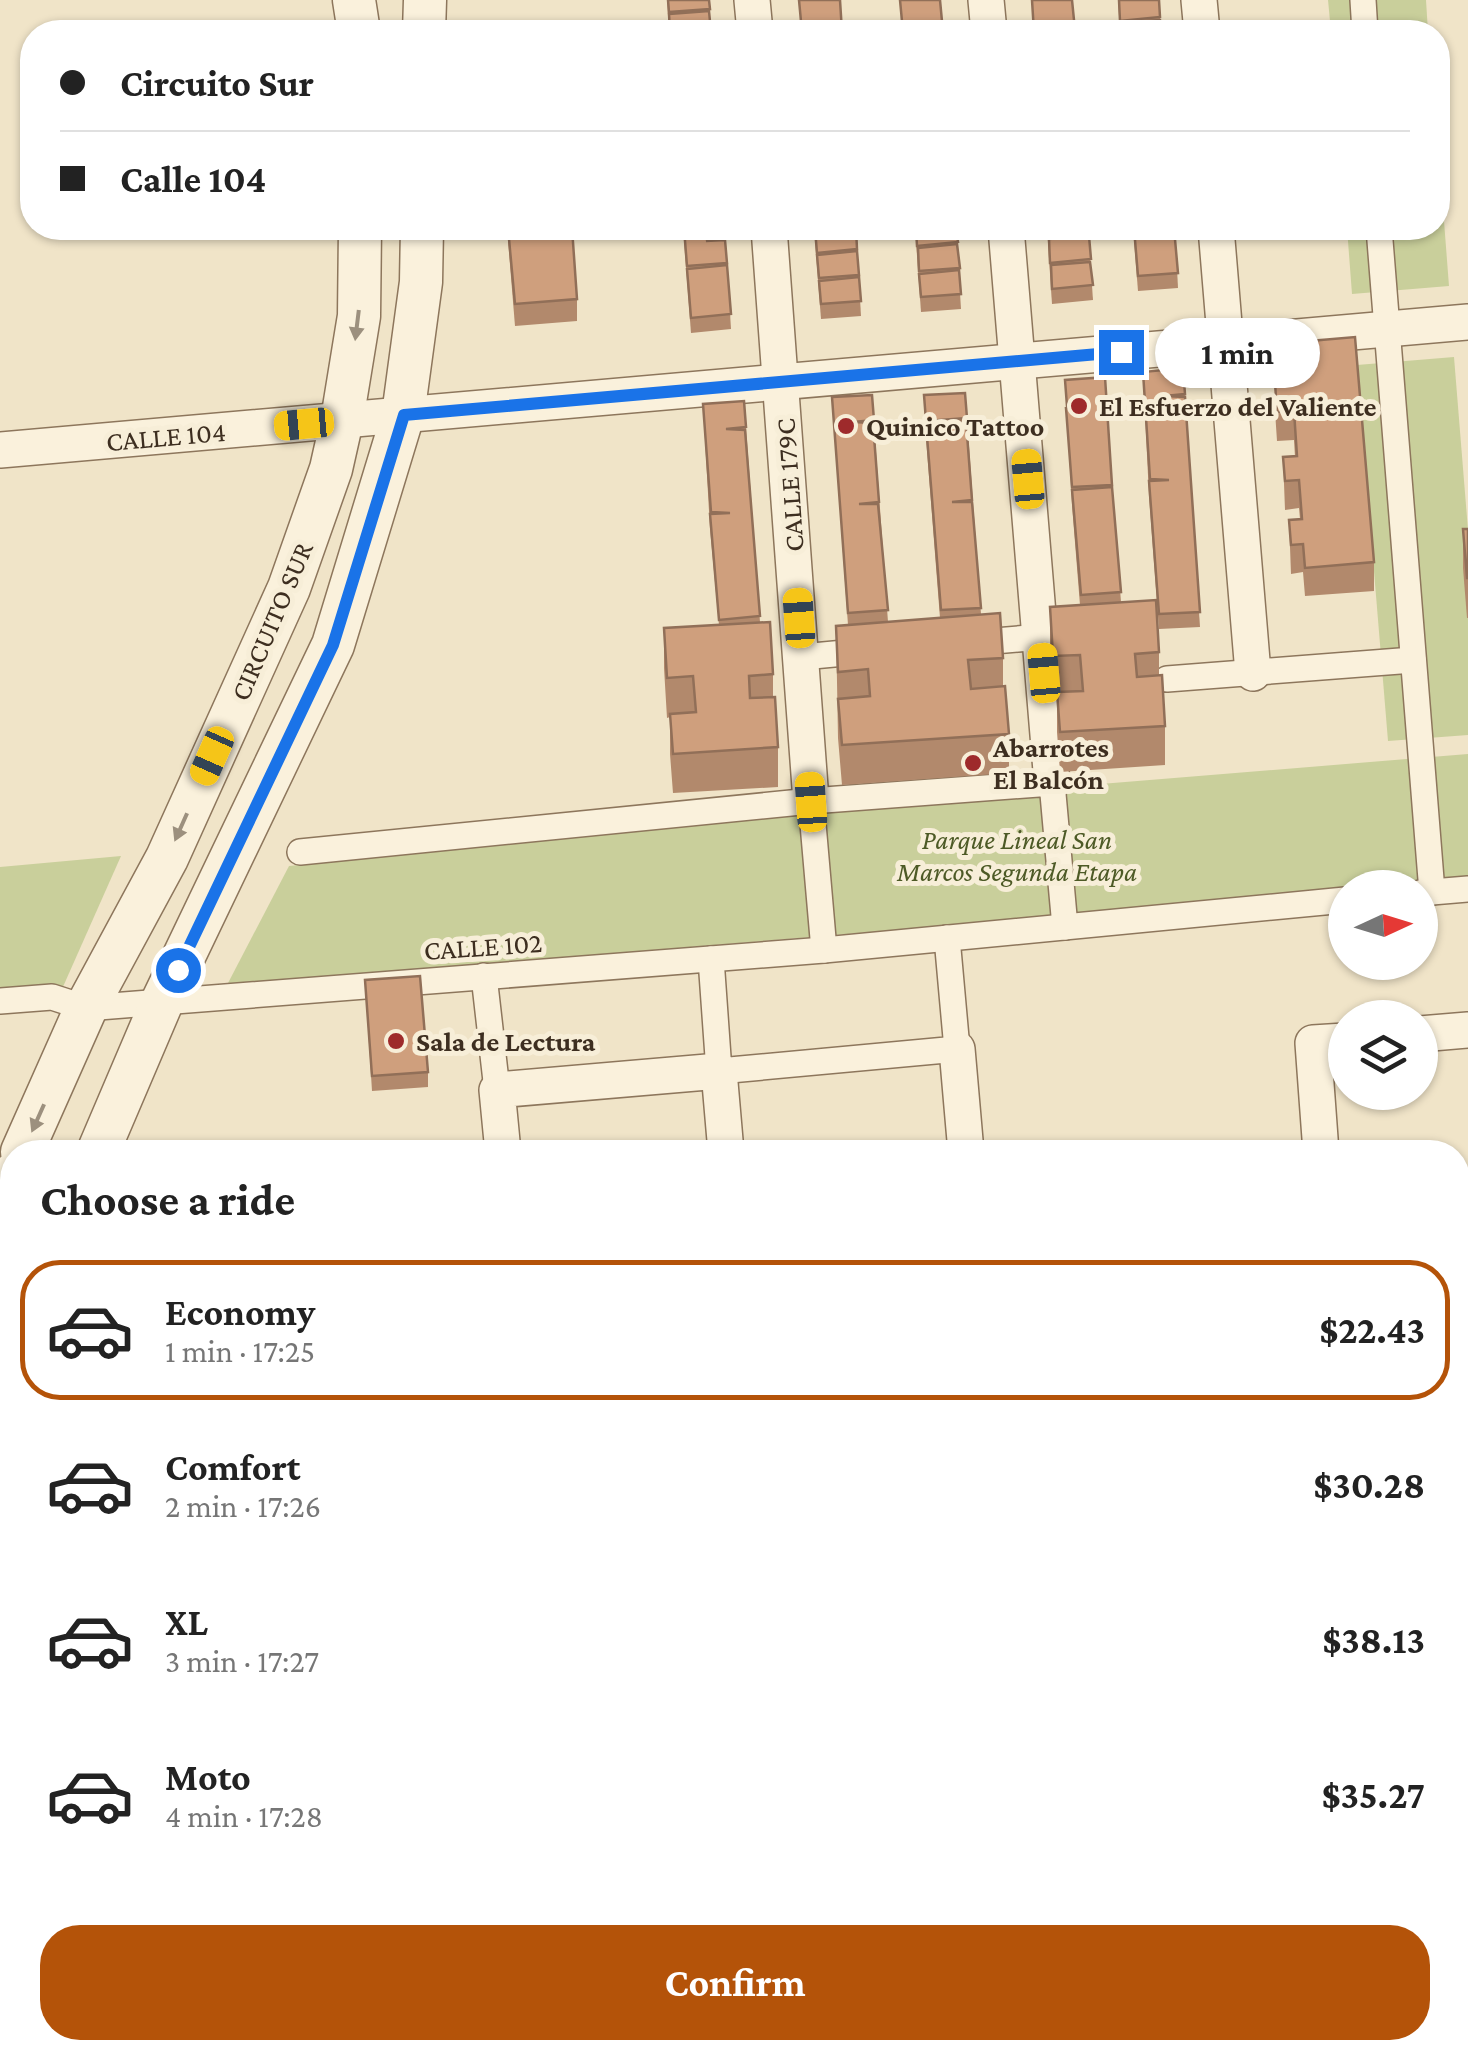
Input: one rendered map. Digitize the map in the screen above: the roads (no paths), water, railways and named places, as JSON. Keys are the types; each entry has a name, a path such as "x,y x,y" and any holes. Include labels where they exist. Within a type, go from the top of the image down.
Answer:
{"street":[{"name":"CIRCUITO SUR","path":"27,1140 86,1008 167,858 289,588 331,469 342,420 360,316 360,240"},
{"name":"CIRCUITO SUR","path":"103,1140 162,1002 333,645 404,415 421,282 422,240"},
{"name":"CALLE 179C","path":"770,240 811,802"},
{"path":"1007,240 1065,928"},
{"path":"1217,240 1254,673"},
{"path":"1380,240 1413,660 1425,870"},
{"name":"CALLE 104","path":"0,450 1468,322"},
{"path":"942,645 1041,637"},
{"path":"802,657 882,650"},
{"path":"1167,679 1413,660"},
{"path":"300,852 811,802 1052,784"},
{"path":"811,802 824,950"},
{"path":"1438,891 1468,889"},
{"name":"CALLE 102","path":"0,1001 52,997 86,1008 824,950 1328,902"},
{"path":"960,937 957,1049 965,1140"},
{"path":"711,959 725,1140"},
{"path":"484,976 501,1140"},
{"path":"1438,1032 1468,1030"},
{"path":"497,1090 957,1049"},
{"path":"1322,1140 1328,1056"}],"place":[{"name":"El Esfuerzo del Valiente","path":"1079,406"},
{"name":"Quinico Tattoo","path":"846,426"},
{"name":"Abarrotes El Balcón","path":"973,763"},
{"name":"Sala de Lectura","path":"396,1041"}],"park label":[{"name":"Parque Lineal San Marcos Segunda Etapa","path":"1017,855"}]}
